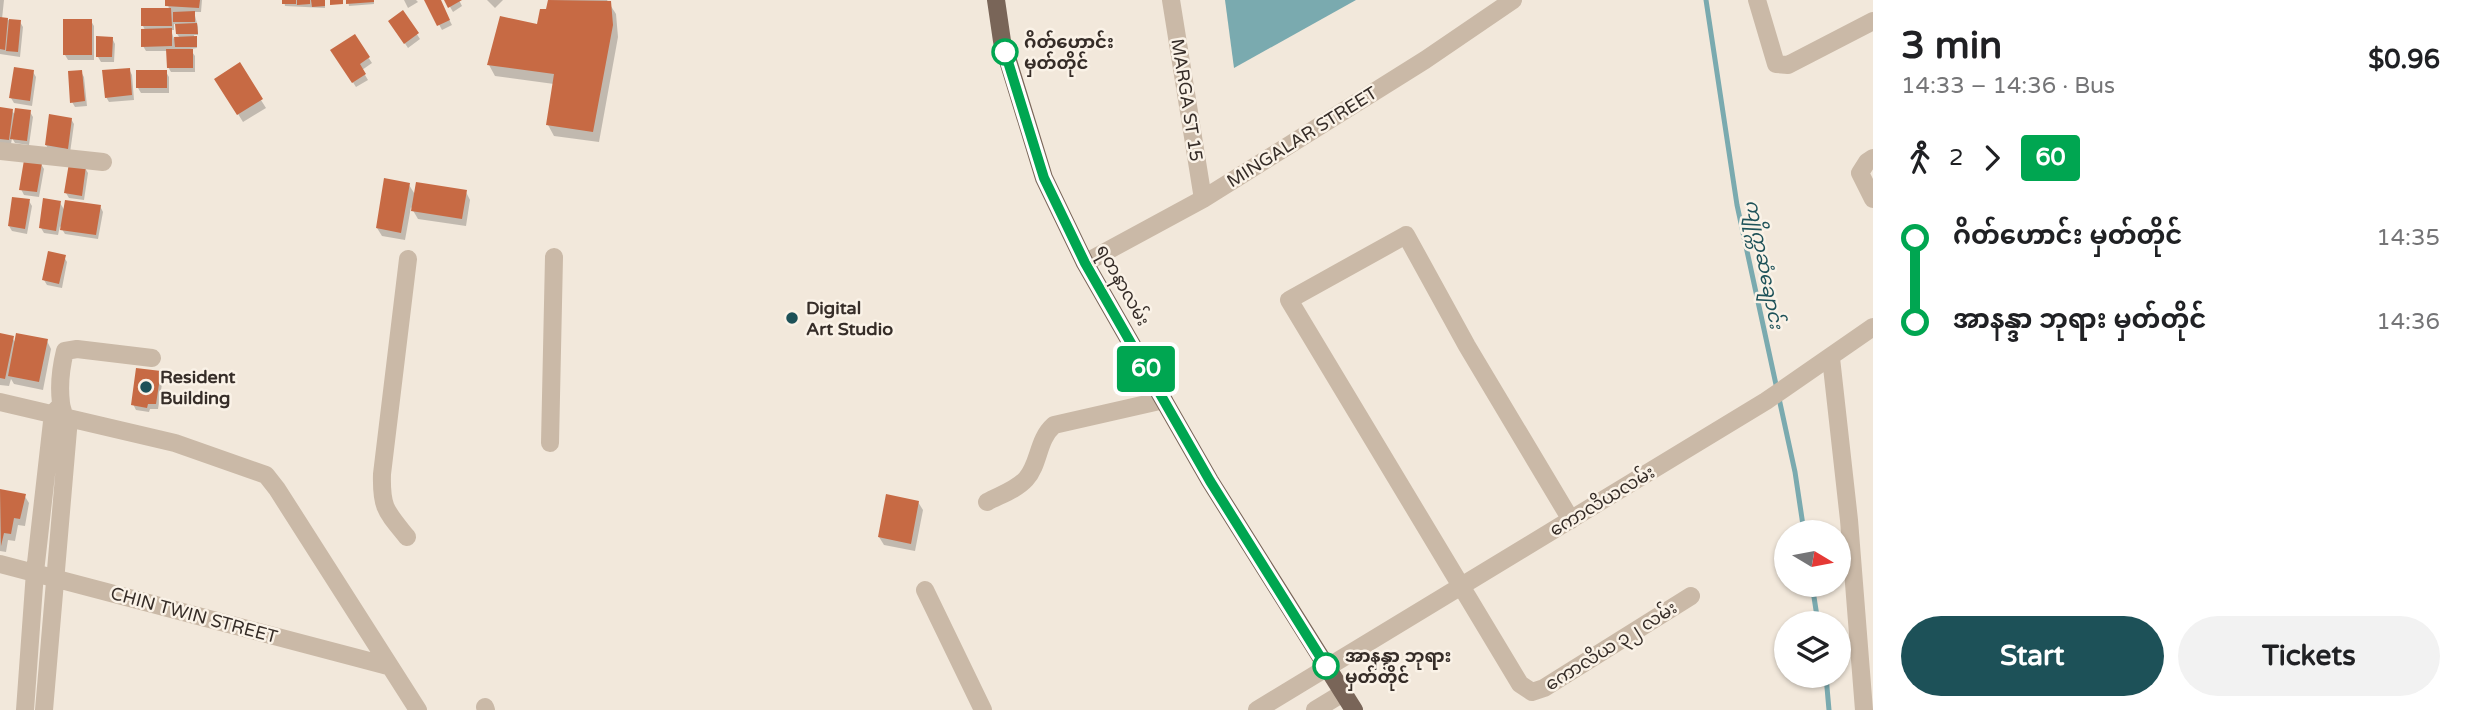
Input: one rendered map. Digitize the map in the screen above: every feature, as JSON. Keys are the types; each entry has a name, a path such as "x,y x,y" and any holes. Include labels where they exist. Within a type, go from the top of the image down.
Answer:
{"main road":[{"name":"ရတနာလမ်း","path":"996,0 1002,41 1044,178 1085,263 1210,481 1354,710"}],"street":[{"name":"MARGA ST 15","path":"1171,0 1203,199"},
{"name":"MINGALAR STREET","path":"1085,263 1203,199 1425,60 1513,0"},
{"path":"1757,0 1776,64 1782,66 1873,21"},
{"path":"0,150 103,162"},
{"path":"1873,158 1860,173 1873,198"},
{"path":"1462,585 1289,300 1406,235 1474,357 1571,520"},
{"path":"551,443 554,257"},
{"path":"407,537 387,511 381,498 408,259"},
{"name":"ကောလိယလမ်း","path":"1257,710 1766,401 1873,327"},
{"path":"25,710 35,572 60,411 65,351 77,349 152,358"},
{"path":"1831,358 1849,520 1864,710"},
{"path":"987,502 1027,478 1040,443 1054,425 1164,400"},
{"path":"0,402 60,411 176,443 266,475 418,710"},
{"path":"44,710 68,430 60,411"},
{"name":"CHIN TWIN STREET","path":"0,564 388,667"},
{"name":"ကောလိယ ၃၂ လမ်း","path":"1462,585 1520,684 1532,692 1544,688 1691,596"},
{"path":"925,590 983,710"},
{"path":"1315,710 1343,693"}],"water":[{"path":"1225,0 1356,0 1234,68"}],"building":[{"path":"165,0 200,0 199,8 165,6"},
{"path":"282,0 296,0 296,4 282,4"},
{"path":"297,0 310,0 310,4 297,5"},
{"path":"311,0 325,0 325,6 312,7"},
{"path":"330,0 343,0 343,4 330,5"},
{"path":"346,0 374,0 374,2 346,4"},
{"path":"424,0 441,0 450,20 437,26"},
{"path":"444,0 462,0 448,8"},
{"path":"548,0 611,1 613,25 593,132 546,125 554,74 487,65 500,16 537,24 540,9 546,9"},
{"path":"141,8 171,8 172,26 141,26"},
{"path":"403,10 419,33 404,44 388,21"},
{"path":"195,11 195,22 173,22 173,12"},
{"path":"0,17 8,18 5,50 0,49"},
{"path":"9,19 21,20 18,52 6,51"},
{"path":"63,19 92,19 92,55 63,55"},
{"path":"197,23 198,34 176,34 175,24"},
{"path":"172,28 172,46 141,47 141,29"},
{"path":"355,34 370,57 360,64 366,74 352,83 330,50"},
{"path":"96,36 113,37 112,57 96,57"},
{"path":"197,36 197,47 175,47 174,37"},
{"path":"166,49 193,49 193,68 167,68"},
{"path":"240,62 263,99 237,115 214,79"},
{"path":"14,67 34,70 30,101 9,98"},
{"path":"130,68 132,95 105,98 102,70"},
{"path":"82,70 85,101 70,103 68,71"},
{"path":"136,70 167,70 167,88 136,88"},
{"path":"0,107 13,109 9,140 0,139"},
{"path":"15,108 31,110 27,141 10,139"},
{"path":"49,114 72,118 68,149 45,145"},
{"path":"24,160 42,163 37,192 19,190"},
{"path":"69,163 86,166 82,196 64,193"},
{"path":"384,178 410,183 401,233 376,228"},
{"path":"416,182 467,190 462,219 411,211"},
{"path":"12,197 30,199 25,229 8,226"},
{"path":"43,198 61,201 56,231 39,228"},
{"path":"65,200 101,205 96,235 60,230"},
{"path":"48,251 66,255 59,284 42,280"},
{"path":"0,333 14,336 5,379 0,378"},
{"path":"16,333 48,339 39,382 8,376"},
{"name":"Resident Building","path":"136,368 161,371 156,404 148,404 147,408 131,405"},
{"path":"0,489 26,494 20,519 14,518 11,534 4,533 1,546"},
{"path":"886,494 919,501 911,544 878,537"}],"waterway":[{"name":"ကျိုက္ကဆံချောင်း","path":"1706,0 1737,205 1795,472 1802,520"},
{"name":"ကျိုက္ကဆံချောင်း","path":"1814,597 1816,611"},
{"name":"ကျိုက္ကဆံချောင်း","path":"1827,688 1829,710"}],"bus line":[{"name":"60","path":"1005,52 1044,178 1085,263 1210,481 1326,666"}],"place":[{"name":"ဂိတ်ဟောင်း မှတ်တိုင်","path":"1005,52"},
{"name":"Digital Art Studio","path":"792,318"},
{"name":"Resident Building","path":"146,387"},
{"name":"အာနန္ဒာ ဘုရား မှတ်တိုင်","path":"1326,666"}]}
